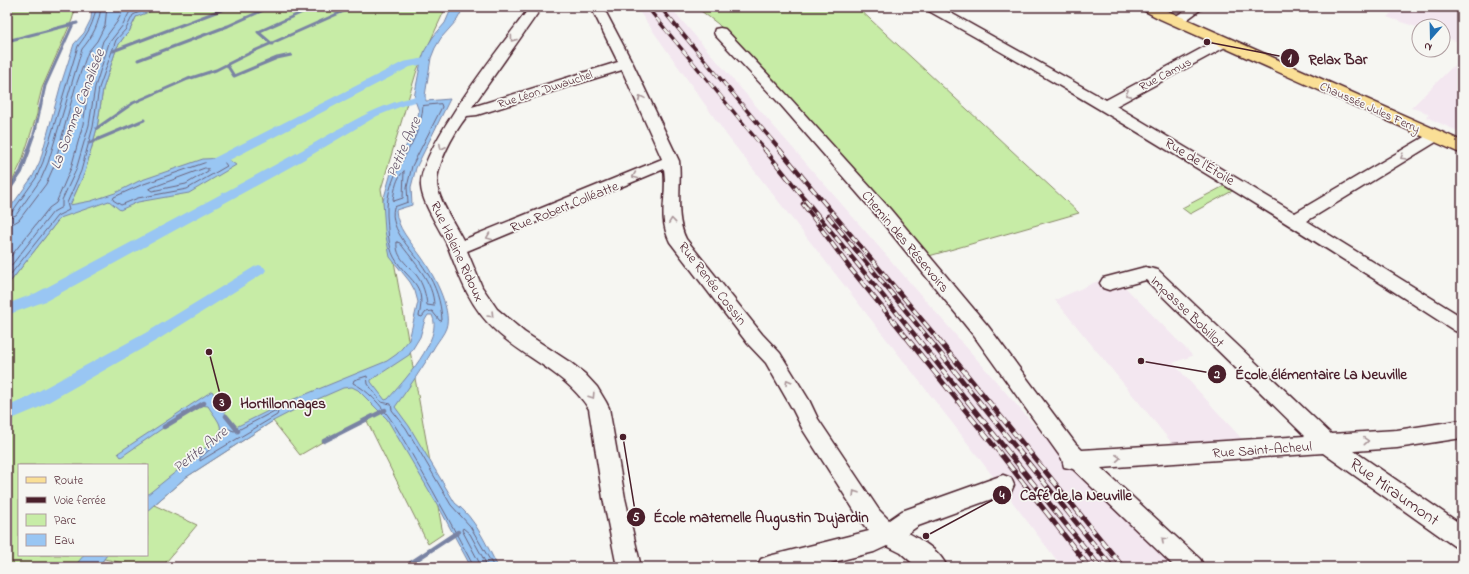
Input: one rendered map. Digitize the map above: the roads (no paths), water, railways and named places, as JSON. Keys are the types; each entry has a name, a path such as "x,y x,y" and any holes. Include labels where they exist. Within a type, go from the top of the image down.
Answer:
{"main road":[{"name":"Chaussée Jules Ferry","path":"1148,7 1186,15 1224,42 1462,148"},
{"name":"Chaussée Jules Ferry","path":"1161,7 1186,15 1462,141"}],"street":[{"name":"Rue Haleine Ridoux","path":"536,7 465,107 464,112 456,120 437,158 431,173 429,187 457,248 462,265 480,299 490,314 515,336 571,376 593,396 599,408 614,498 629,567"},
{"name":"Rue Renée Cossin","path":"597,7 626,64 671,161 673,176 671,218 674,232 679,242 755,338 773,358 802,406 810,424 871,517 887,535"},
{"name":"Rue de l'Étoile","path":"940,9 1107,105 1296,220 1462,326"},
{"name":"Chemin des Réservoirs","path":"720,32 784,100 884,213 981,331 1067,450 1070,460 1192,567"},
{"name":"Rue Camus","path":"1107,105 1224,42"},
{"name":"Rue Léon Duvauchel","path":"464,112 472,112 626,64"},
{"path":"1296,220 1436,136"},
{"name":"Rue Robert Colléatte","path":"457,248 468,245 671,161"},
{"name":"Impasse Bobillot","path":"1109,283 1145,273 1152,275 1327,444"},
{"name":"Rue Saint-Acheul","path":"1070,460 1327,444 1458,434"},
{"name":"Rue Miraumont","path":"1327,444 1462,538"},
{"path":"769,567 874,541 887,535 910,518 1003,485"},
{"path":"887,535 909,545 935,567"}],"water":[{"name":"La Somme Canalisée","path":"92,7 162,7 136,17 129,32 117,47 103,89 97,128 85,172 70,205 91,201 115,193 139,181 203,159 226,158 236,165 189,193 138,202 120,210 109,201 60,218 7,286 7,212 33,176 40,161 61,84 74,44 84,33 91,19"},
{"path":"452,7 464,7 457,20 441,38 435,48 431,58 425,96 426,101 450,99 416,168 411,187 412,205 396,210 401,228 425,262 440,290 446,311 446,328 421,370 395,407 409,426 455,503 469,516 485,541 498,567 471,567 441,511 387,419 358,390 352,387 343,388 302,406 273,421 185,478 148,510 148,494 213,442 220,432 220,424 208,406 199,405 192,408 121,457 118,453 212,391 232,425 236,427 282,404 387,361 397,354 409,340 418,302 415,291 410,282 390,257 385,231 383,201 391,173 411,137 416,123 419,111 414,98 421,61 425,50 433,37 445,23","holes":["428,315 432,315 434,325 432,336 420,360 388,399 385,400 371,380 409,355 420,337"]},
{"path":"83,556 106,556 98,567 74,567"}],"waterway":[{"name":"La Somme Canalisée","path":"113,51 229,7"},
{"path":"138,60 228,26 270,7"},
{"path":"271,43 258,32 314,7"},
{"path":"271,43 353,7"},
{"path":"73,24 77,23"},
{"path":"7,41 73,24"},
{"path":"28,151 35,131 45,86 73,24"},
{"path":"97,128 133,103 188,79 216,70 271,43"},
{"path":"227,65 234,76 277,58 291,55"},
{"path":"210,165 407,64 425,61"},
{"path":"7,310 41,297 299,157 373,114 388,107 421,98"},
{"path":"89,143 144,120"},
{"path":"7,192 21,172 29,150"},
{"path":"7,414 32,403 154,335 259,270"},
{"path":"164,427 204,403"},
{"path":"324,441 385,410"},
{"path":"226,416 238,431"},
{"path":"405,567 458,532"}],"railway":[{"path":"647,7 766,151"},
{"path":"660,7 781,151"},
{"path":"765,150 918,339"},
{"path":"780,150 938,339"},
{"path":"803,204 850,268 908,339"},
{"path":"828,216 929,339"},
{"path":"907,338 1089,567"},
{"path":"917,338 1100,567"},
{"path":"928,338 1112,567"},
{"path":"937,338 1123,567"}],"place":[{"name":"Relax Bar","path":"1207,42"},
{"name":"Hortillonnages","path":"209,352"},
{"name":"École élémentaire La Neuville","path":"1141,361"},
{"name":"École maternelle Augustin Dujardin","path":"623,437"},
{"name":"Café de la Neuville","path":"926,536"}],"water label":[{"name":"Petite Avre","path":"403,147"},
{"name":"Petite Avre","path":"200,449"}]}
